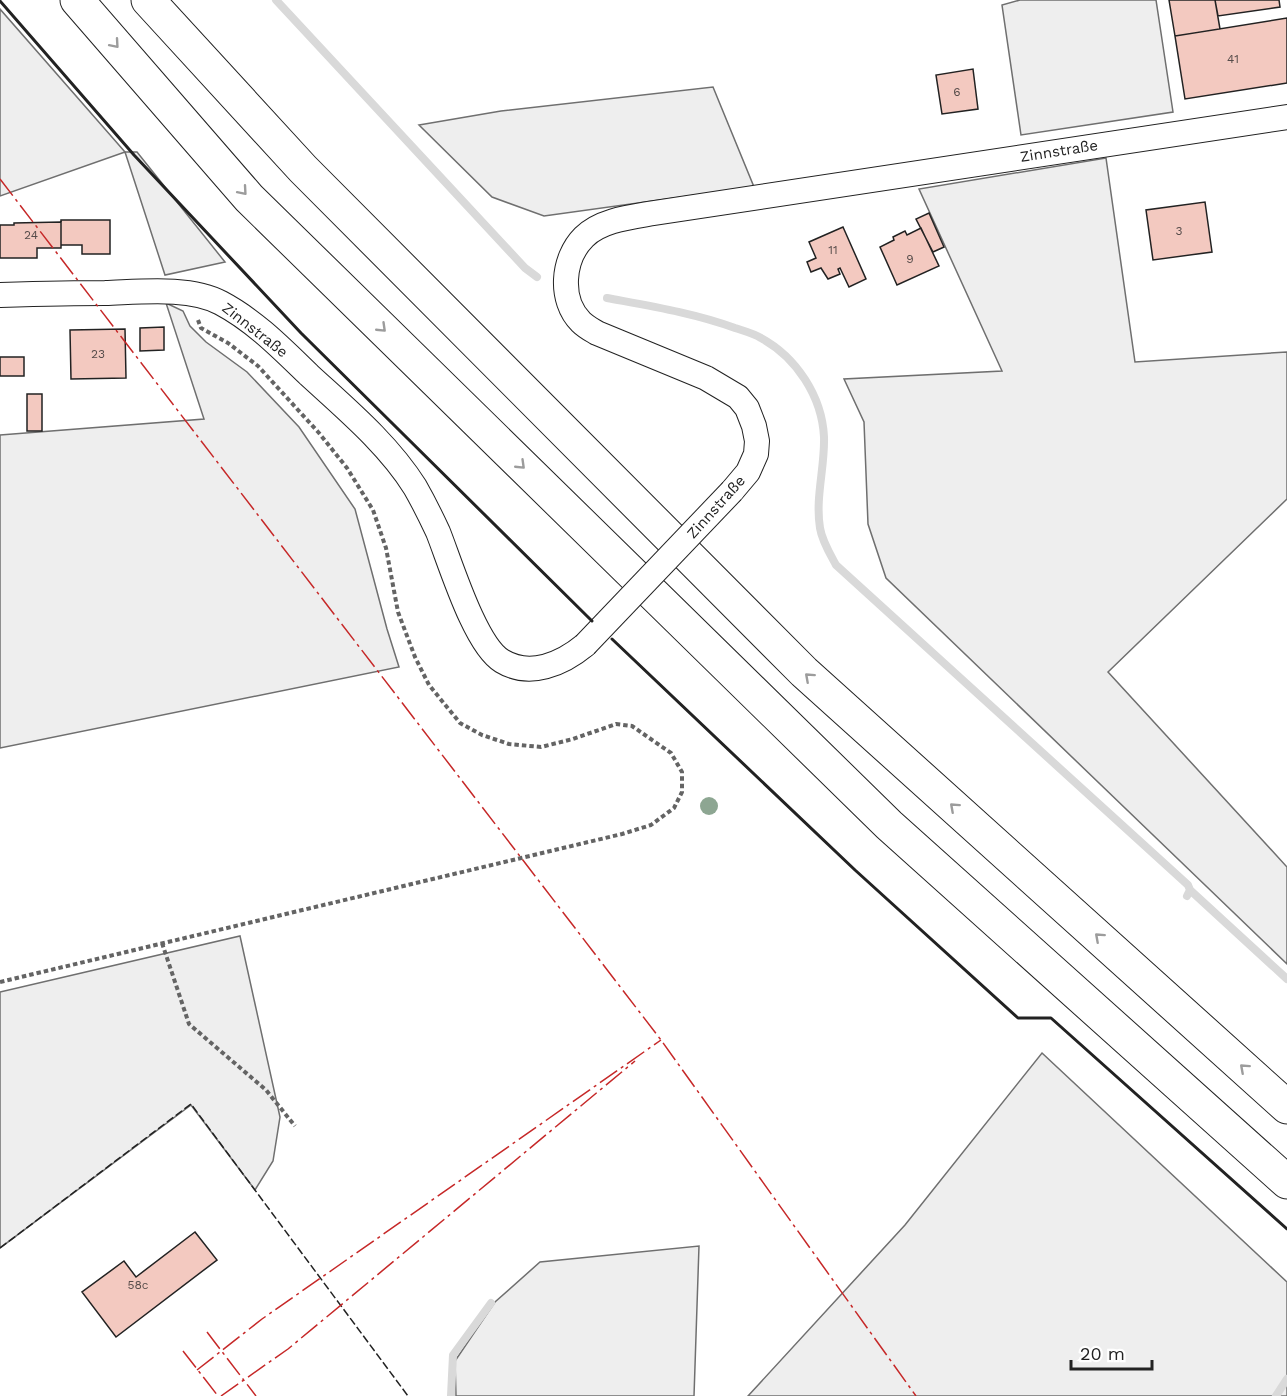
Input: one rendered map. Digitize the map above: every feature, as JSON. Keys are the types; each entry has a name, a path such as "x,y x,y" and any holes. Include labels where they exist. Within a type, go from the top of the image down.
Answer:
{"highway":[{"path":"77,0 249,198 872,808 1287,1182"},
{"path":"148,0 303,169 804,672 1287,1107"}],"street":[{"name":"Zinnstraße","path":"0,295 159,292 207,297 221,303 269,337 350,411 388,453 414,486 436,529 477,632 500,660 520,668 542,668 560,662 585,645 732,491 748,472 756,454 757,441 754,426 747,408 738,397 706,378 597,333 581,322 569,306 566,285 569,258 584,237 604,225 654,213 1287,117"}],"path":[{"path":"0,982 622,834"},
{"path":"162,943 189,1024 266,1090 295,1126"}],"shaded area":[{"path":"1020,0 1156,0 1173,112 1021,135 1002,5"},
{"path":"0,9 125,152 0,196"},
{"path":"713,87 754,187 544,216 492,197 419,125 501,111"},
{"path":"125,152 137,152 225,262 165,275"},
{"path":"1106,158 1135,362 1287,352 1287,499 1108,672 1287,867 1287,964 886,578 868,524 864,422 844,379 1002,371 919,189"},
{"path":"166,303 183,311 190,326 206,342 247,372 299,427 355,509 399,667 0,748 0,435 204,419"},
{"path":"240,936 280,1117 273,1161 255,1190 191,1105 0,1248 0,992"},
{"path":"1042,1053 1287,1282 1287,1396 748,1396 905,1225"},
{"path":"699,1246 694,1396 456,1396 455,1361 495,1302 540,1262"}],"building":[{"path":"1169,0 1215,0 1220,29 1175,36"},
{"path":"1215,0 1279,0 1280,7 1218,16"},
{"path":"1287,18 1287,83 1185,99 1175,36"},
{"path":"973,69 978,109 942,114 936,75"},
{"path":"1205,202 1212,252 1153,260 1146,210"},
{"path":"929,213 944,247 933,252 916,219"},
{"path":"61,220 110,220 110,254 82,254 82,245 61,245"},
{"path":"61,222 61,248 37,248 37,258 0,258 0,225"},
{"path":"843,227 866,279 849,287 840,268 838,269 840,274 828,279 821,268 811,272 807,262 816,258 809,242"},
{"path":"921,228 939,266 897,285 880,247 905,231 907,235"},
{"path":"164,327 164,350 140,351 140,328"},
{"path":"125,329 126,378 71,379 70,330"},
{"path":"0,357 24,357 24,376 0,376"},
{"path":"27,394 42,394 42,431 27,431"},
{"path":"195,1232 217,1260 116,1337 82,1292 124,1261 136,1277"}],"waterway":[{"path":"276,0 525,268 537,277"},
{"path":"607,298 672,310 748,332 774,346 796,367 812,393 822,422 824,448 819,494 820,528 822,538 836,565 1188,885 1190,890 1187,896"},
{"path":"1190,890 1287,979"},
{"path":"451,1396 453,1355 491,1303"},
{"path":"1276,1396 1287,1379"}],"fence":[{"path":"0,1248 191,1104 408,1396"}],"wall":[{"path":"0,1 134,155 301,333 592,621"},
{"path":"612,639 855,870 1018,1018 1051,1018 1287,1229"}],"power":[{"path":"0,179 661,1040 916,1396"},
{"path":"197,1370 262,1319 661,1040"},
{"path":"221,1396 288,1349 635,1061"},
{"path":"207,1332 256,1396"},
{"path":"183,1351 218,1396"}]}
